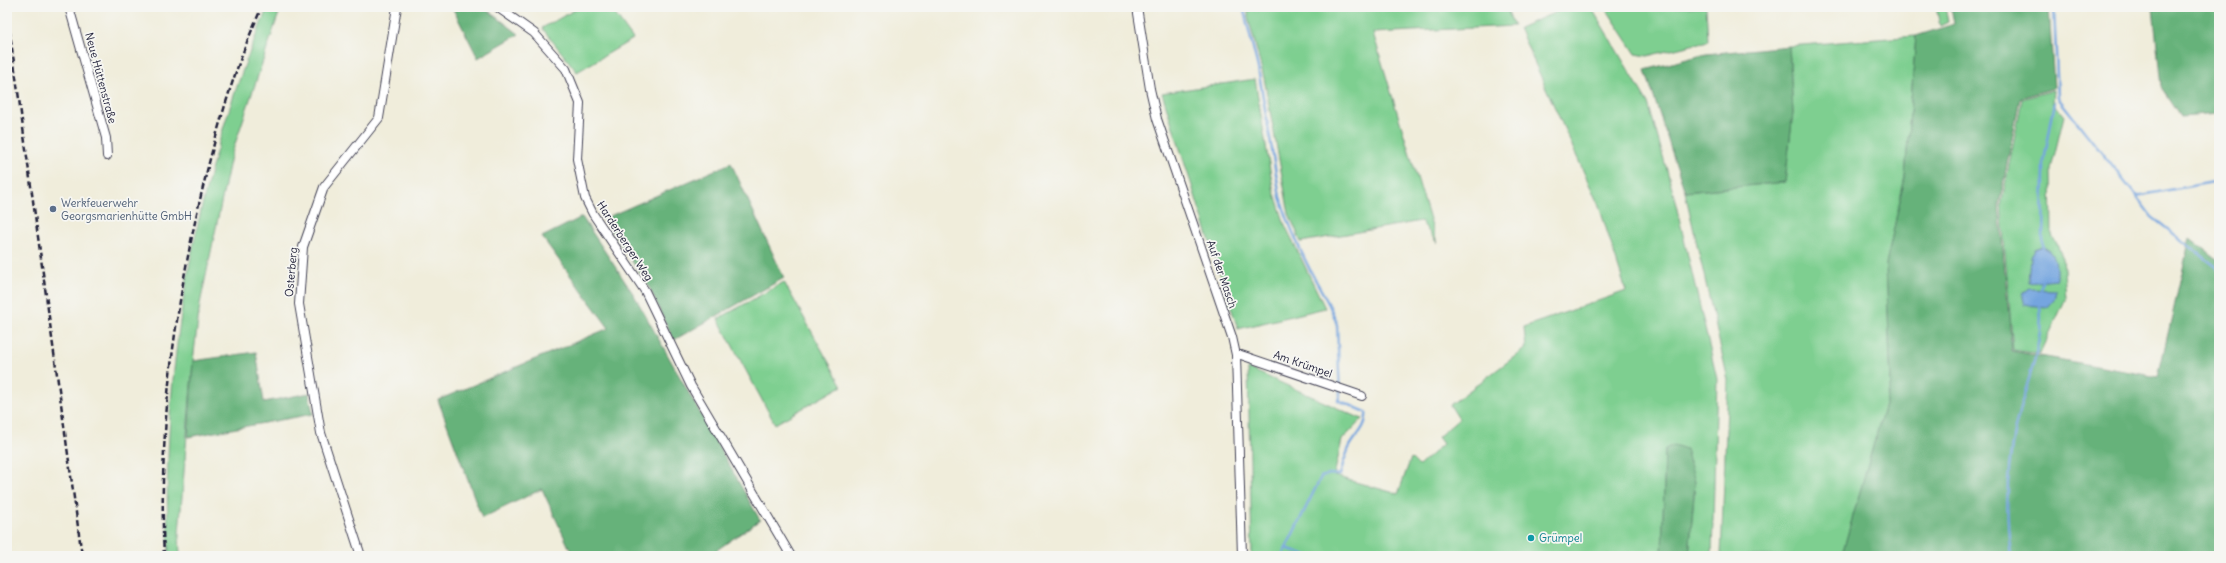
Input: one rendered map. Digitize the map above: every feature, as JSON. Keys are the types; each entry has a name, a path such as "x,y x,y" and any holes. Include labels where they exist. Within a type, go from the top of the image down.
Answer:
{"street":[{"name":"Neue Hüttenstraße","path":"68,7 106,138 107,156"},
{"name":"Osterberg","path":"361,556 321,433 299,304 303,247 324,187 379,118 397,7"},
{"name":"Harderberger Weg","path":"497,7 534,33 566,69 580,103 577,159 585,198 593,214 645,292 691,386 791,556"},
{"name":"Auf der Masch","path":"1137,7 1150,89 1157,119 1232,337 1236,355 1242,556"},
{"name":"Am Krümpel","path":"1236,355 1241,354 1362,396"}],"green space":[{"path":"268,7 281,7 231,156 200,304 193,361 179,533 180,556 169,556 167,487 170,417 177,346 187,276 202,206 220,138 242,71"},
{"path":"452,7 479,7 490,12 519,34 478,58"},
{"path":"580,7 610,7 633,39 577,72 542,28"},
{"path":"1248,7 1506,7 1514,26 1373,33 1437,243 1421,221 1301,242 1289,214 1264,78 1248,17"},
{"path":"1568,7 1591,7 1648,103 1672,188 1717,379 1712,556 1689,556 1695,482 1665,449 1662,556 1252,556 1248,368 1362,419 1342,440 1334,476 1398,494 1411,458 1419,466 1443,444 1438,437 1459,419 1450,405 1526,348 1524,327 1626,291 1599,206 1519,28"},
{"path":"1605,7 1706,7 1708,41 1647,56 1636,54"},
{"path":"1936,7 1945,7 1948,22 1940,26"},
{"path":"1951,7 2049,7 2054,88 2020,98 1999,205 2012,351 2158,377 2190,238 2219,260 2219,556 1846,556 1843,551 1891,384 1886,265 1905,177 1916,36 1954,24"},
{"path":"2153,7 2219,7 2219,113 2180,116 2161,87"},
{"path":"1916,36 1905,177 1886,265 1891,384 1843,551 1836,556 1721,556 1728,380 1685,192 1785,182 1793,112 1789,46"},
{"path":"1789,46 1793,112 1785,182 1685,192 1645,70 1706,54"},
{"path":"1255,79 1273,188 1285,225 1325,308 1238,329 1162,93"},
{"path":"2054,90 2053,103 2064,116 2051,169 2052,235 2063,257 2066,298 2040,354 2013,350 2001,205 2022,99"},
{"path":"731,163 784,278 674,340 648,285 603,219"},
{"path":"582,217 634,295 760,520 708,556 573,556 542,489 482,518 438,400 609,328 542,237"},
{"path":"784,282 842,386 775,424 718,319"},
{"path":"256,352 264,402 309,393 313,414 188,437 193,361"},
{"path":"1674,445 1686,449 1695,482 1689,556 1662,556 1665,449"}],"water":[{"path":"2043,247 2054,256 2056,265 2056,280 2029,283 2031,257 2035,250"},
{"path":"2029,289 2056,290 2054,300 2048,307 2025,305 2022,294"}],"waterway":[{"path":"1243,7 1258,68 1280,197 1298,245 1329,304 1337,325 1340,395 1338,400 1366,412 1363,427 1349,448 1340,475 1329,474 1321,477 1282,556"},
{"path":"2054,7 2058,98 2136,196 2219,181"},
{"path":"2043,247 2044,161 2055,102"},
{"path":"2136,196 2152,217 2219,269"},
{"path":"2041,289 2042,281"},
{"path":"2011,556 2007,508 2008,476 2015,428 2036,352 2041,321 2040,306"},
{"path":"1286,548 1309,556"}],"railway":[{"path":"164,556 163,464 166,418 170,372 183,281 202,191 220,121 243,52 262,7"},
{"path":"7,12 82,556"}],"place":[{"name":"Werkfeuerwehr Georgsmarienhütte GmbH","path":"53,209"},
{"name":"Grümpel","path":"1531,538"}]}
